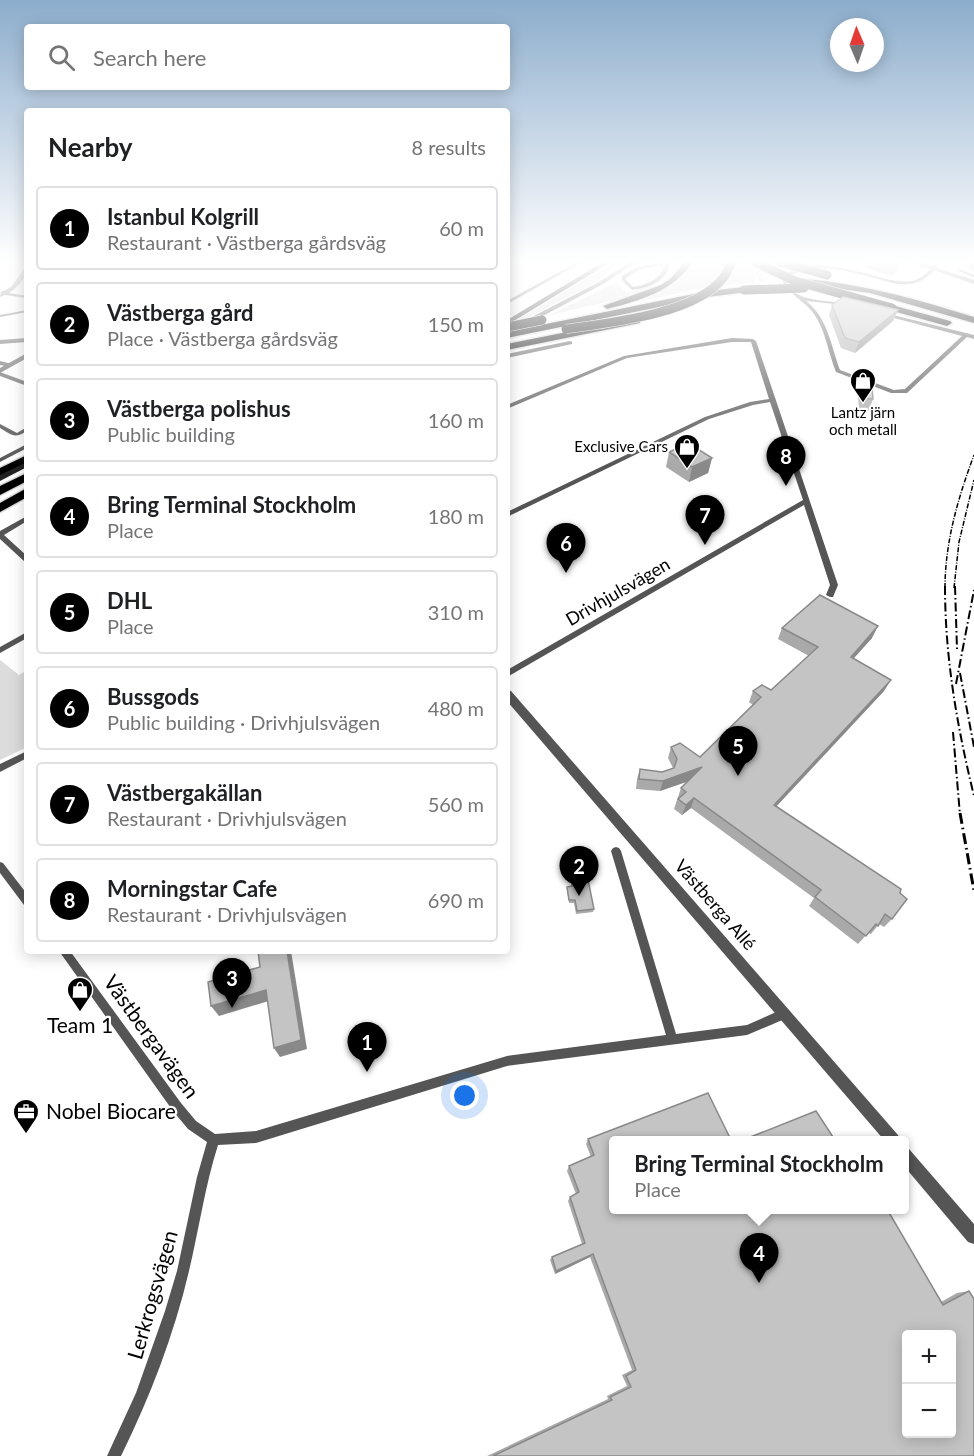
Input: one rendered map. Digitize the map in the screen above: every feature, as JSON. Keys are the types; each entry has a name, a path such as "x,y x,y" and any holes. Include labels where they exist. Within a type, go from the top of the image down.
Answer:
{"highway":[{"path":"510,346 595,330"},
{"path":"510,331 569,336"},
{"path":"0,472 24,460"},
{"path":"0,478 24,466"},
{"path":"0,491 24,478"},
{"path":"0,500 24,486"},
{"path":"0,510 24,496"},
{"path":"0,518 24,505"}],"street":[{"path":"823,330 838,371 893,392 907,391 971,330 974,337"},
{"path":"510,356 569,336"},
{"path":"0,342 24,340"},
{"path":"510,406 626,357 732,340 750,340 755,346 834,585 830,596"},
{"path":"0,372 24,357"},
{"path":"0,363 10,365"},
{"path":"0,372 24,383"},
{"path":"510,514 706,418 752,403 772,400"},
{"path":"0,426 17,435 24,431"},
{"path":"0,460 24,448"},
{"name":"Drivhjulsvägen","path":"510,672 806,501"},
{"path":"24,520 0,535 24,557"},
{"path":"0,650 24,637"},
{"name":"Västberga Allé","path":"510,697 890,1136"},
{"path":"0,768 24,756"},
{"path":"616,850 673,1040"},
{"path":"0,866 24,898"},
{"name":"Västbergavägen","path":"66,954 177,1107 192,1125 214,1140"},
{"path":"214,1140 256,1137 507,1061 747,1030 783,1014"},
{"name":"Lerkrogsvägen","path":"114,1456 150,1375 178,1291 195,1222 204,1168 214,1140"},
{"path":"909,1160 974,1236"}],"shaded area":[{"path":"0,660 19,675 24,672 24,748 0,760"}],"building":[{"path":"842,330 874,330 859,342 845,338"},
{"path":"862,386 872,387 873,399 863,398"},
{"path":"688,443 712,458 692,467 669,452"},
{"path":"820,595 878,626 851,657 891,680 774,805 901,889 900,893 907,899 892,919 885,914 878,926 876,924 866,936 815,897 821,890 694,798 686,805 678,799 686,792 681,788 702,767 663,781 639,779 640,769 662,772 674,768 677,759 671,747 680,743 700,757 761,697 753,691 762,685 771,690 818,647 782,628"},
{"path":"587,875 594,909 577,911 575,900 569,900 567,887 572,886 571,877"},
{"path":"258,954 287,954 301,1040 274,1048 266,990 211,1006 208,982 260,967"},
{"path":"708,1093 729,1136 609,1136 609,1214 890,1214 943,1305 969,1291 974,1299 974,1456 493,1456 612,1400 610,1397 631,1387 626,1376 636,1370 593,1254 556,1271 552,1257 585,1243 570,1197 579,1192 569,1166 594,1155 588,1139"},
{"path":"816,1111 832,1136 753,1136"}],"railway":[{"path":"945,587 947,554 954,520 974,455"},
{"path":"954,588 959,542 974,480"},
{"path":"955,586 957,649"},
{"path":"945,587 947,639 953,692 974,796"},
{"path":"956,684 974,590"},
{"path":"960,673 974,747"},
{"path":"953,732 960,815"},
{"path":"960,813 974,891"}],"place":[{"name":"Lantz järn och metall","path":"863,404"},
{"name":"Exclusive Cars","path":"687,470"},
{"name":"Morningstar Cafe","path":"786,486"},
{"name":"Västbergakällan","path":"705,545"},
{"name":"Bussgods","path":"566,573"},
{"name":"DHL","path":"738,776"},
{"name":"Västberga gård","path":"579,896"},
{"name":"Västberga polishus","path":"232,1008"},
{"name":"Team 1","path":"80,1013"},
{"name":"Istanbul Kolgrill","path":"367,1072"},
{"name":"Nobel Biocare","path":"26,1135"},
{"name":"Bring Terminal Stockholm","path":"759,1283"}]}
